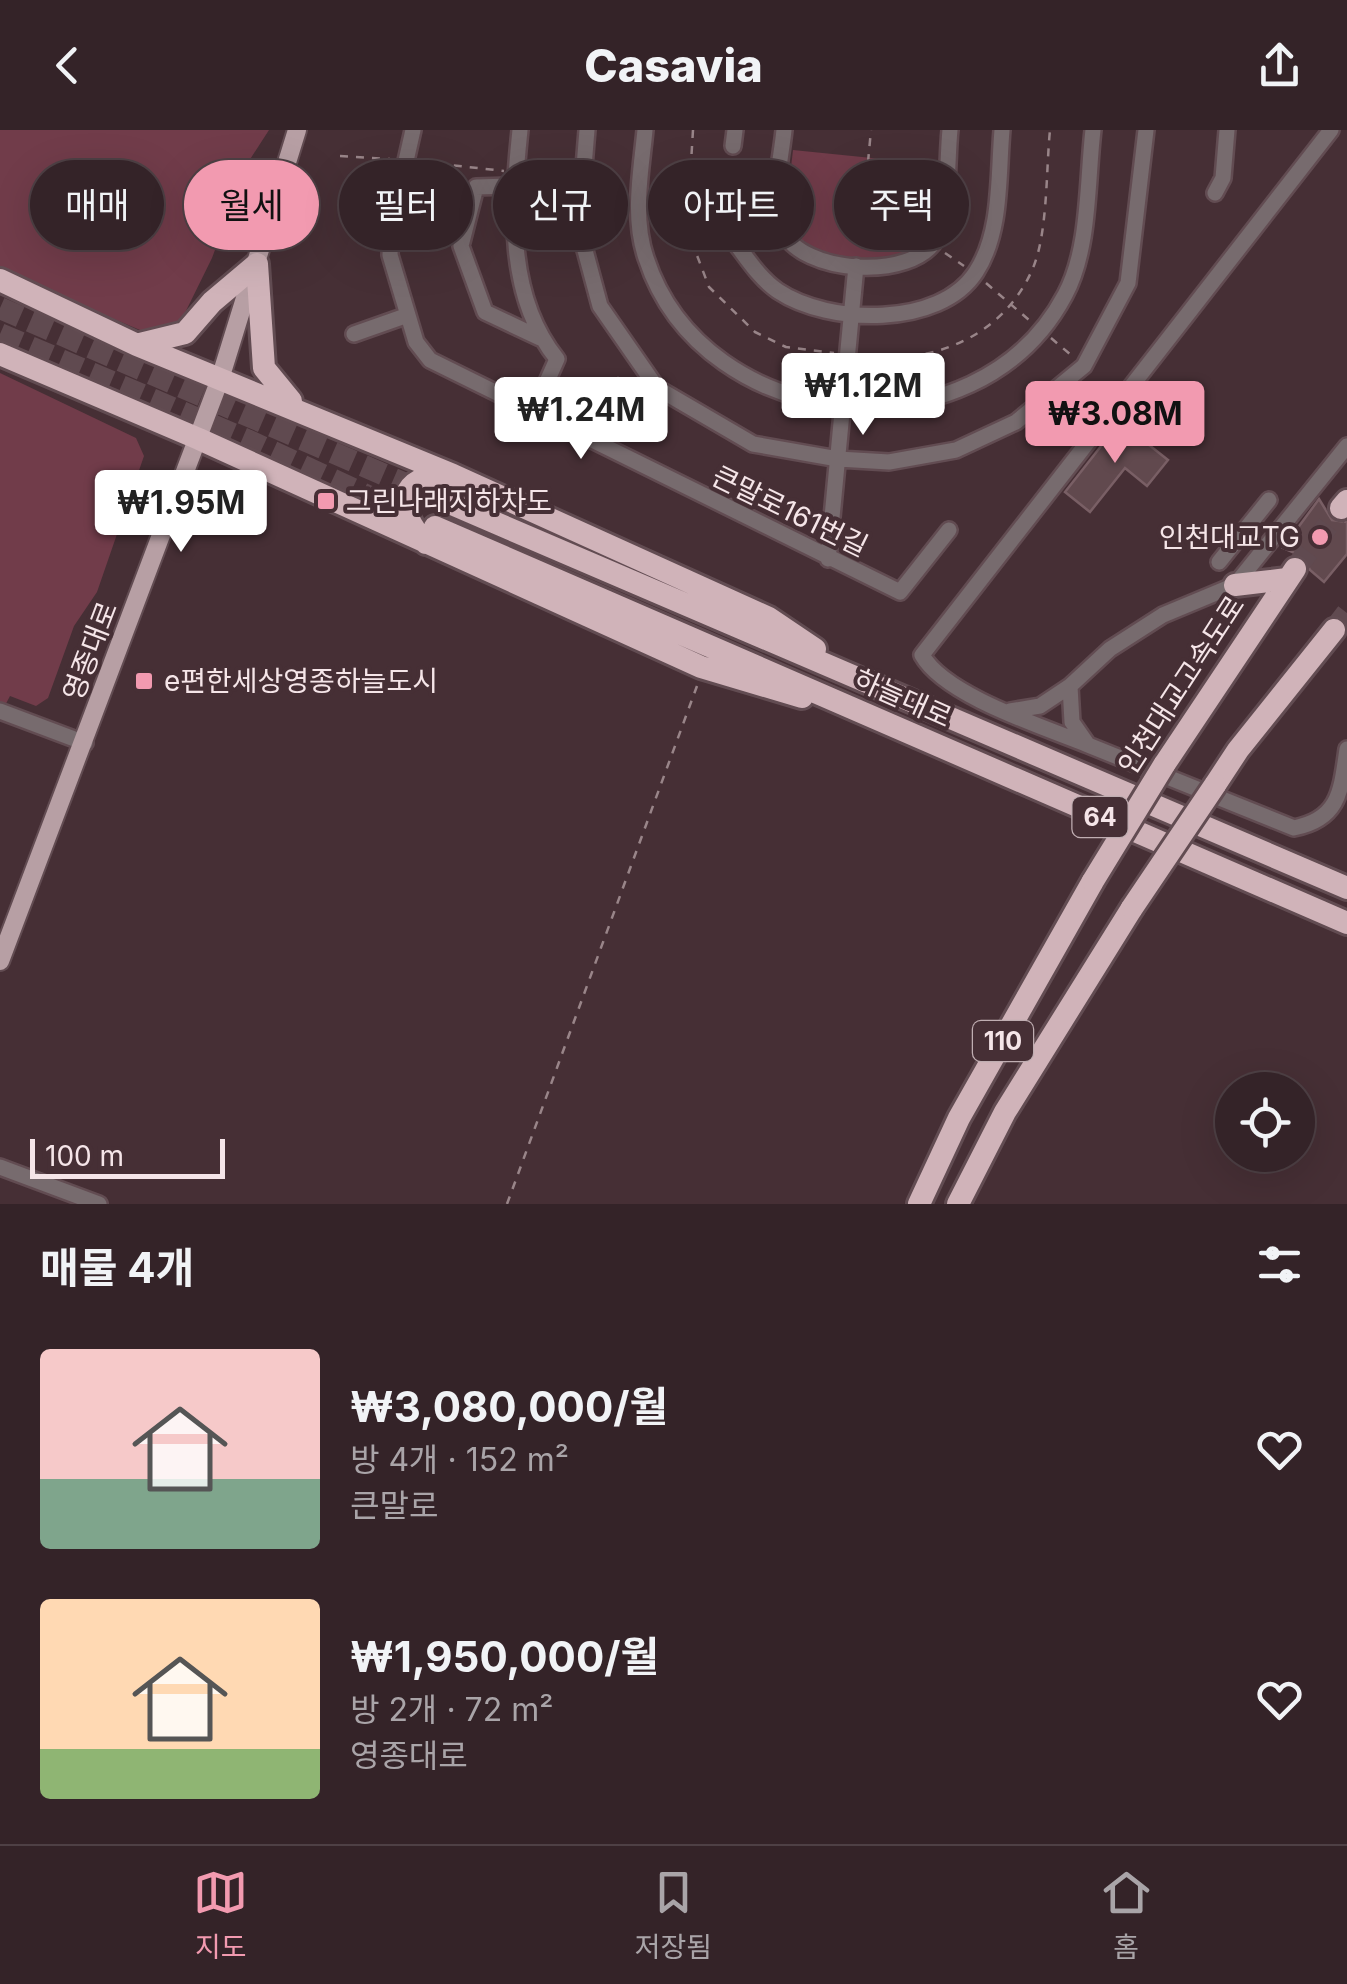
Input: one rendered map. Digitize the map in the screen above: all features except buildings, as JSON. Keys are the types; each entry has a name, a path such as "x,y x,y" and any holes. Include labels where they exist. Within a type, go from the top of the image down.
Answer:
{"highway":[{"path":"137,345 185,333 212,302 257,264"},
{"path":"257,264 264,368 298,409"},
{"path":"0,280 137,345 453,475 769,618 868,684"},
{"name":"하늘대로","path":"0,354 432,537 701,667 854,710 1347,923"},
{"path":"432,537 408,520 412,482 425,474 453,475"},
{"name":"하늘대로","path":"447,502 590,560 868,684 1347,888"},
{"name":"인천대교고속도로","path":"918,1204 960,1118 1093,881 1164,765 1291,574 1235,586"},
{"name":"110","path":"958,1204 1005,1112 1132,908 1238,750 1334,630"}],"main road":[{"name":"영종대로","path":"0,961 220,380 297,130"}],"street":[{"name":"큰말로161번길","path":"407,160 413,130"},
{"path":"517,160 520,130"},
{"path":"587,130 579,228 600,306 658,388 753,444 838,459 889,462 956,450 1016,422 1084,366 1128,283 1146,130"},
{"path":"645,130 639,190 645,256 677,321 702,350 729,370 766,386 882,407 952,396 985,380 1042,330 1067,293 1078,256 1093,130"},
{"path":"781,160 784,130"},
{"path":"947,160 950,130"},
{"path":"740,250 757,273 798,302 852,312 906,314 930,308 956,295 975,274 988,248 1002,130"},
{"path":"1215,193 1223,178 1227,130"},
{"path":"1331,130 922,655 928,667 1007,712 1294,828 1317,823 1334,806 1347,749"},
{"path":"493,184 476,188 461,246 485,312 540,338"},
{"name":"큰말로161번길","path":"390,250 416,342 430,360 533,413 900,592 948,530"},
{"path":"517,250 518,271 540,338 558,359 533,413"},
{"path":"797,250 808,257 856,266 899,266 923,250"},
{"path":"828,558 856,266"},
{"path":"354,334 408,314"},
{"path":"1007,712 1040,706 1070,686 1110,649 1163,615 1235,586 1347,446"},
{"path":"1219,562 1269,500"},
{"path":"1236,541 1257,558"},
{"path":"1070,686 1072,722 1088,745"},
{"path":"0,711 84,743"},
{"path":"0,1167 99,1204"}],"path":[{"path":"868,160 871,130"},
{"path":"340,156 394,160"},
{"path":"628,188 648,191"},
{"path":"941,250 1084,366"},
{"path":"590,441 622,370"},
{"path":"506,1204 697,684"}],"shaded area":[{"path":"0,130 269,130 250,160 184,160 184,250 215,250 180,323 156,333 140,330 0,271"},
{"path":"793,150 892,160 834,160 834,250 915,250 875,260 814,249 814,160 792,160"},
{"path":"0,373 136,438 144,456 97,592 74,626 48,698 36,706 10,696 0,715"}],"tunnel":[{"path":"0,308 447,502"},
{"path":"0,334 247,440 422,521"},
{"path":"1295,569 1341,508"},
{"path":"1334,630 1347,613"}],"place":[{"name":"그린나래지하차도","path":"326,501"},
{"name":"인천대교TG","path":"1320,537"},
{"name":"e편한세상영종하늘도시","path":"144,681"}]}
